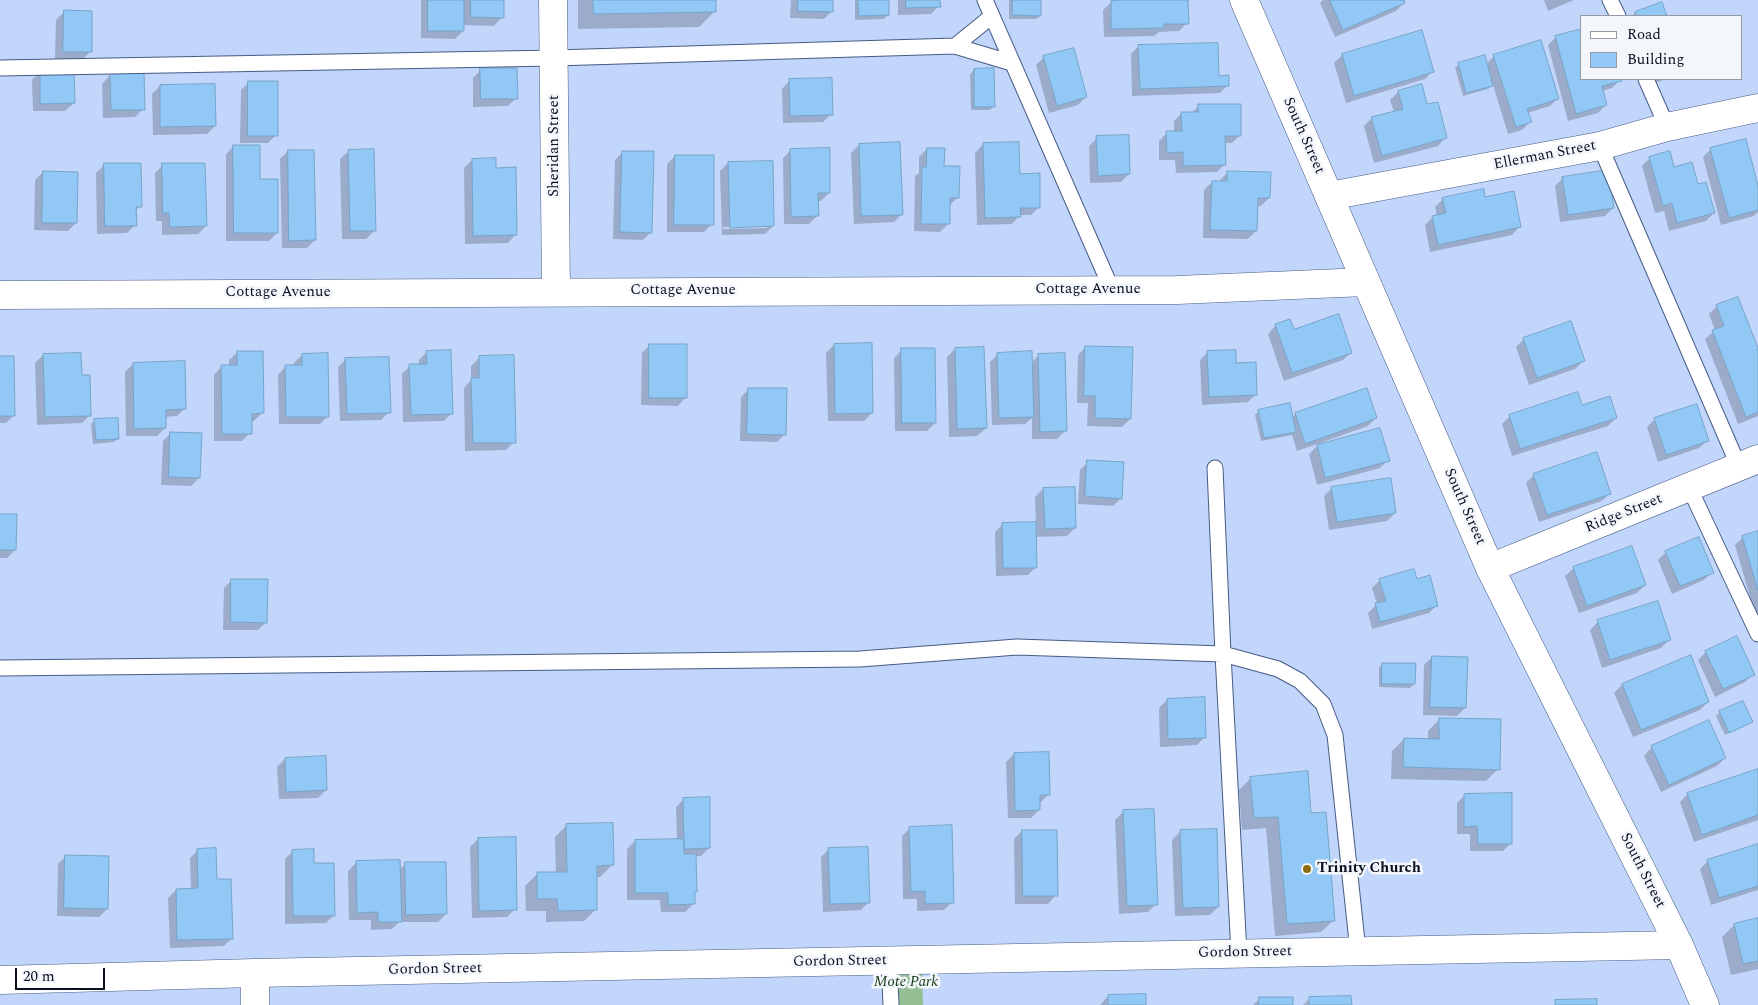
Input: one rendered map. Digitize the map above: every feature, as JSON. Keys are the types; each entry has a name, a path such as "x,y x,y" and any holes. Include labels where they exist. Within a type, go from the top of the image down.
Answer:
{"street":[{"name":"Sheridan Street","path":"553,0 556,291"},
{"name":"South Street","path":"1244,0 1490,568 1679,944 1705,1005"},
{"name":"Ellerman Street","path":"1329,196 1600,146 1667,127 1758,108"},
{"name":"Cottage Avenue","path":"0,295 556,291 1177,290 1365,282"},
{"name":"Ridge Street","path":"1490,568 1749,463"},
{"name":"Gordon Street","path":"0,980 1679,944"},
{"path":"255,974 255,1005"}],"lane":[{"path":"985,0 1112,290"},
{"path":"1610,0 1618,15"},
{"path":"955,46 992,16"},
{"path":"0,68 554,58 955,46 1012,63"},
{"path":"1646,80 1667,127"},
{"path":"1600,146 1749,463"},
{"path":"1215,468 1239,953"},
{"path":"1689,487 1758,634"},
{"path":"0,668 860,659 1017,647 1223,654 1278,669 1300,681 1323,704 1335,735 1358,951"},
{"path":"889,961 891,1005"}],"green space":[{"name":"Mote Park","path":"922,960 923,1005 891,1005 889,961"}],"building":[{"path":"428,0 464,0 464,31 428,31"},
{"path":"471,0 504,0 504,18 471,17"},
{"path":"593,0 716,0 716,12 594,14"},
{"path":"798,0 833,0 833,12 798,11"},
{"path":"858,0 889,0 889,15 859,16"},
{"path":"906,0 940,0 941,7 906,8"},
{"path":"1013,0 1041,0 1041,16 1012,15"},
{"path":"1188,0 1189,24 1164,24 1164,28 1111,29 1111,1"},
{"path":"1330,0 1404,0 1405,3 1343,30"},
{"path":"1662,2 1667,15 1636,15 1635,12"},
{"path":"64,10 92,11 92,52 63,52"},
{"path":"1422,30 1434,72 1354,96 1342,54"},
{"path":"1580,30 1580,80 1622,80 1602,86 1607,105 1576,114 1555,36"},
{"path":"1541,40 1559,99 1527,109 1532,122 1516,127 1493,55"},
{"path":"1218,43 1219,76 1229,75 1229,86 1140,89 1138,45"},
{"path":"1074,48 1087,97 1057,106 1043,56"},
{"path":"1485,55 1493,86 1466,93 1458,63"},
{"path":"480,68 517,68 518,99 481,99"},
{"path":"994,68 995,107 974,107 974,69"},
{"path":"74,70 75,103 40,104 40,71"},
{"path":"144,73 145,110 111,110 110,74"},
{"path":"832,78 833,115 790,116 789,79"},
{"path":"248,81 278,81 278,136 248,136"},
{"path":"215,84 216,126 160,127 160,85"},
{"path":"1422,84 1427,104 1438,102 1447,138 1382,156 1371,117 1403,109 1398,91"},
{"path":"1198,104 1241,104 1241,136 1225,136 1226,165 1183,166 1183,152 1167,153 1166,131 1182,131 1181,112 1198,112"},
{"path":"1129,135 1130,174 1098,176 1096,136"},
{"path":"1746,139 1758,186 1758,210 1729,218 1710,148"},
{"path":"900,142 903,215 861,216 859,144"},
{"path":"1019,142 1020,174 1040,173 1040,208 1020,208 1021,217 985,218 983,143"},
{"path":"233,145 260,145 260,179 278,179 278,233 234,233"},
{"path":"830,148 830,193 818,193 819,216 791,217 790,149"},
{"path":"927,148 945,148 944,166 960,166 959,198 950,198 950,224 921,224 922,167 926,167"},
{"path":"374,149 376,231 350,231 348,150"},
{"path":"288,150 314,150 316,240 289,241"},
{"path":"622,151 654,151 652,233 620,232"},
{"path":"1670,151 1674,167 1692,162 1698,184 1706,182 1715,213 1677,223 1672,203 1663,206 1649,157"},
{"path":"675,155 714,155 714,225 674,225"},
{"path":"496,158 496,168 516,167 517,235 473,236 472,159"},
{"path":"773,161 774,226 730,228 728,162"},
{"path":"104,163 141,163 142,207 136,207 137,226 105,226"},
{"path":"162,163 205,163 207,226 170,227 169,213 163,213"},
{"path":"1608,170 1614,208 1568,215 1562,177"},
{"path":"43,171 78,172 77,223 42,223"},
{"path":"1227,171 1271,172 1270,198 1258,198 1257,231 1210,230 1212,181 1227,181"},
{"path":"1484,189 1485,197 1514,191 1521,227 1438,245 1432,216 1446,213 1442,198"},
{"path":"1738,297 1758,348 1758,412 1746,417 1712,330 1724,326 1716,305"},
{"path":"1339,314 1352,353 1292,373 1275,324 1290,319 1294,329"},
{"path":"1571,321 1585,361 1537,378 1523,338"},
{"path":"872,343 873,413 835,414 834,344"},
{"path":"649,344 687,344 687,398 649,398"},
{"path":"1085,346 1133,347 1131,419 1095,418 1095,396 1084,396"},
{"path":"984,347 987,428 957,429 955,348"},
{"path":"901,348 935,348 936,423 902,423"},
{"path":"451,350 453,414 411,415 409,364 427,364 426,351"},
{"path":"1236,350 1236,363 1256,362 1257,395 1209,397 1207,351"},
{"path":"237,351 263,351 264,413 252,414 252,434 222,434 221,365 237,365"},
{"path":"1032,351 1034,417 999,418 997,353"},
{"path":"81,353 82,375 90,375 91,416 45,417 43,354"},
{"path":"328,353 329,417 286,417 285,365 302,365 302,354"},
{"path":"1065,353 1067,431 1040,432 1038,354"},
{"path":"514,355 516,443 473,443 471,378 479,378 479,356"},
{"path":"0,356 14,356 15,416 0,416"},
{"path":"389,357 391,413 347,414 345,358"},
{"path":"185,361 186,409 166,410 166,428 134,429 133,363"},
{"path":"748,388 787,388 786,435 747,434"},
{"path":"1367,388 1377,418 1305,444 1295,413"},
{"path":"1578,392 1582,405 1610,396 1617,418 1520,449 1509,415"},
{"path":"1290,403 1296,432 1264,438 1258,410"},
{"path":"1697,404 1709,441 1666,455 1654,418"},
{"path":"118,418 119,439 96,440 94,419"},
{"path":"1380,428 1390,461 1325,478 1317,445"},
{"path":"170,432 202,433 200,478 169,477"},
{"path":"1597,452 1611,494 1547,515 1533,474"},
{"path":"1087,460 1124,462 1122,499 1085,496"},
{"path":"1391,478 1396,513 1337,522 1331,487"},
{"path":"1075,487 1076,528 1045,529 1043,488"},
{"path":"0,514 17,514 16,550 0,550"},
{"path":"1036,522 1037,568 1003,568 1002,523"},
{"path":"1758,531 1758,591 1742,536"},
{"path":"1699,537 1714,573 1680,586 1665,551"},
{"path":"1632,546 1646,585 1587,606 1573,567"},
{"path":"1414,569 1417,579 1430,575 1438,606 1380,622 1375,603 1386,601 1379,579"},
{"path":"231,579 268,579 267,623 231,622"},
{"path":"1658,601 1671,640 1610,660 1597,620"},
{"path":"1737,636 1755,675 1723,689 1705,651"},
{"path":"1691,655 1709,702 1641,730 1622,684"},
{"path":"1432,656 1468,657 1466,708 1430,707"},
{"path":"1382,663 1416,663 1415,684 1382,684"},
{"path":"1205,697 1206,738 1168,739 1167,699"},
{"path":"1743,701 1753,722 1729,733 1719,711"},
{"path":"1439,718 1501,719 1500,770 1403,767 1404,738 1439,739"},
{"path":"1709,720 1726,758 1669,785 1651,746"},
{"path":"1049,752 1050,795 1040,795 1040,810 1015,811 1014,753"},
{"path":"326,756 327,790 286,792 285,758"},
{"path":"1758,769 1758,815 1702,835 1687,793"},
{"name":"Trinity Church","path":"1308,771 1311,813 1326,812 1335,921 1287,924 1278,817 1254,818 1250,777"},
{"path":"1512,793 1512,844 1478,844 1477,826 1464,827 1464,794"},
{"path":"710,797 710,848 684,849 683,798"},
{"path":"1154,809 1158,905 1127,906 1123,810"},
{"path":"613,823 614,865 597,866 597,910 558,911 557,899 537,899 537,872 567,872 566,824"},
{"path":"952,825 954,903 925,904 925,891 911,892 909,827"},
{"path":"1217,829 1219,907 1183,908 1180,830"},
{"path":"1022,830 1057,830 1058,896 1023,896"},
{"path":"516,837 517,910 479,911 478,838"},
{"path":"684,839 684,854 696,854 697,892 695,892 695,904 668,905 668,893 635,893 635,840"},
{"path":"1758,844 1758,886 1719,898 1707,860"},
{"path":"868,847 870,903 830,904 828,848"},
{"path":"216,848 217,879 231,879 233,939 177,940 176,889 198,888 197,849"},
{"path":"314,849 314,863 334,863 335,916 293,916 292,850"},
{"path":"65,855 109,856 108,909 64,908"},
{"path":"400,860 402,922 378,922 378,912 357,913 356,861"},
{"path":"405,862 446,862 447,914 406,915"},
{"path":"1758,918 1758,961 1743,964 1734,924"},
{"path":"1146,994 1146,1005 1108,1005 1108,995"},
{"path":"1351,996 1352,1005 1309,1005 1309,997"},
{"path":"1259,997 1293,997 1293,1005 1259,1005"},
{"path":"1597,999 1597,1005 1555,1005 1555,1000"}],"place":[{"name":"Trinity Church","path":"1307,869"}]}
